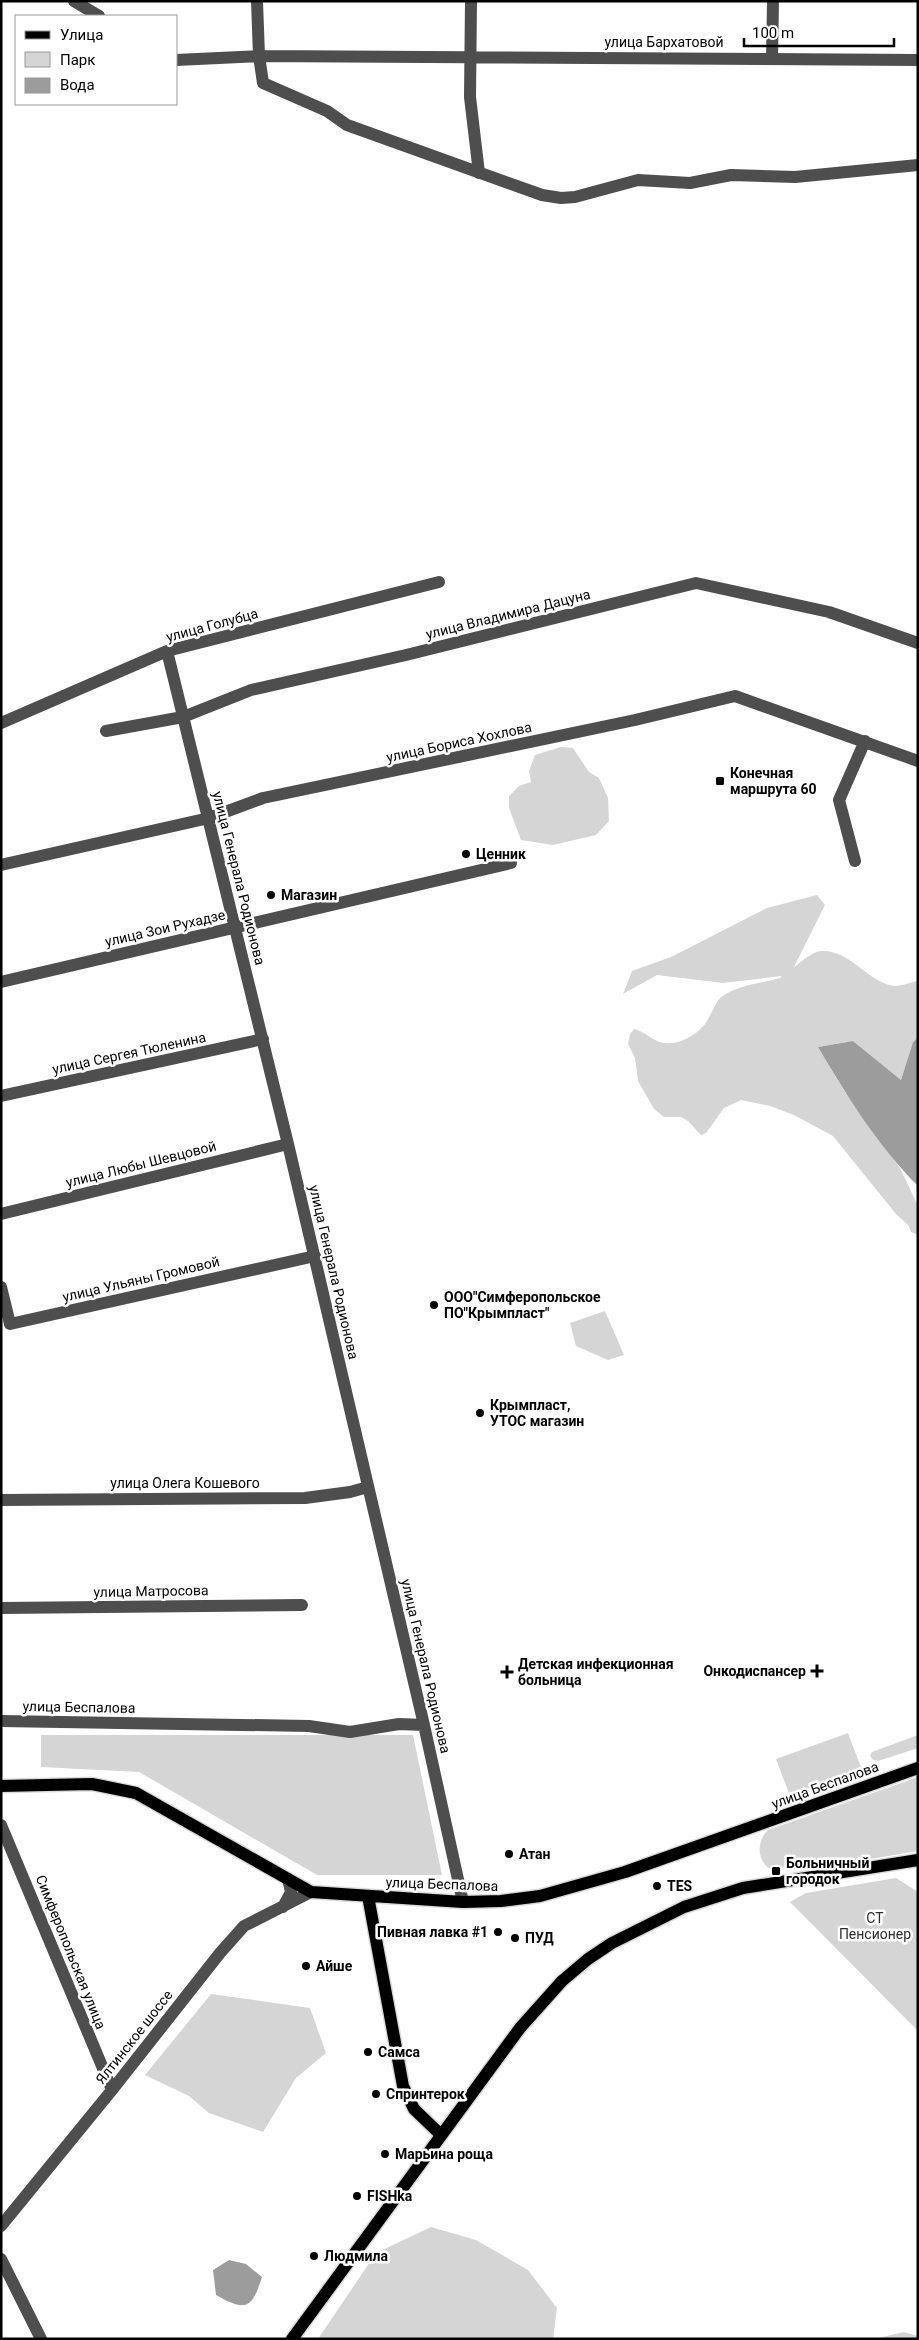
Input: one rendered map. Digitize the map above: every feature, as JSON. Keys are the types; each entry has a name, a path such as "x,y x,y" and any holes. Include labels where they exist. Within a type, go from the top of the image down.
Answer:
{"main road":[{"name":"улица Беспалова","path":"1,1786 92,1784 115,1787 136,1793 311,1892 463,1902 501,1901 540,1896 624,1872 918,1768"},
{"path":"292,2339 441,2135 542,2002 562,1981 588,1959 612,1943 684,1907 727,1892 918,1860"},
{"path":"368,1896 403,2086 414,2109 441,2135"}],"street":[{"path":"74,1 97,15"},
{"path":"257,1 259,56 263,84 327,111 347,125 542,195 561,198 575,197 638,180 690,183 731,176 795,177 918,165"},
{"path":"471,1 470,97 479,173"},
{"path":"772,58 773,1"},
{"name":"улица Бархатовой","path":"178,60 259,56 470,56 918,60"},
{"name":"улица Голубца","path":"1,723 167,651 438,582"},
{"name":"улица Владимира Дацуна","path":"106,731 183,717 251,690 406,655 696,583 829,612 918,643"},
{"name":"улица Генерала Родионова","path":"167,651 315,1256 424,1725 463,1902"},
{"name":"улица Бориса Хохлова","path":"1,865 209,818 263,798 626,722 735,696 918,761"},
{"path":"855,861 839,800 866,741"},
{"name":"улица Зои Рухадзе","path":"1,982 511,863"},
{"name":"улица Сергея Тюленина","path":"1,1096 263,1039"},
{"name":"улица Любы Шевцовой","path":"1,1214 288,1144"},
{"name":"улица Ульяны Громовой","path":"1,1287 10,1324 315,1256"},
{"name":"улица Олега Кошевого","path":"1,1500 305,1498 350,1492 368,1487"},
{"name":"улица Матросова","path":"1,1608 302,1605"},
{"name":"улица Беспалова","path":"1,1721 309,1726 350,1732 399,1724 424,1725"},
{"name":"Симферопольская улица","path":"1,1825 112,2090"},
{"path":"283,1907 291,1892 288,1879"},
{"name":"Ялтинское шоссе","path":"1,2226 220,1953 244,1926 311,1892"},
{"path":"1,2259 41,2339"}],"green space":[{"path":"561,747 573,748 589,772 599,778 608,798 609,821 596,835 553,845 521,840 509,808 509,796 519,786 531,782 529,771 535,755"},
{"path":"817,895 825,905 794,967 814,953 821,951 831,952 850,960 885,984 898,986 918,981 918,1037 913,1042 901,1080 853,1041 818,1047 843,1089 900,1168 918,1206 918,1235 911,1232 908,1225 896,1214 833,1136 794,1115 770,1106 741,1100 724,1108 706,1133 701,1135 688,1121 681,1117 664,1117 654,1109 638,1081 635,1058 628,1044 630,1034 634,1029 665,1043 689,1038 704,1026 716,1003 724,995 737,989 782,976 723,983 657,975 623,994 632,971 671,957 767,908"},
{"path":"605,1311 624,1355 608,1360 576,1346 570,1323"},
{"path":"848,1733 862,1770 790,1796 776,1759"},
{"path":"41,1735 413,1735 442,1875 317,1875 139,1772 41,1767"},
{"path":"918,1735 918,1748 878,1761 873,1760 870,1756 872,1752"},
{"path":"918,1777 918,1851 834,1865 830,1860 770,1869 762,1860 760,1845 764,1834 768,1830"},
{"name":"СТ Пенсионер","path":"896,1878 918,1892 918,2031 790,1902 806,1893"},
{"path":"211,1994 310,2008 326,2053 296,2078 263,2132 209,2113 189,2096 145,2075"},
{"path":"431,2227 476,2240 528,2270 557,2308 553,2339 318,2339 376,2253"},
{"path":"904,2332 918,2336 918,2339 874,2339"}],"water":[{"path":"918,1037 918,1186 903,1171 876,1137 818,1047 853,1041 901,1080 913,1042"},
{"path":"229,2260 246,2264 262,2277 255,2296 247,2304 234,2304 216,2295 213,2270"}],"place":[{"name":"Конечная маршрута 60","path":"720,781"},
{"name":"Ценник","path":"466,854"},
{"name":"Магазин","path":"271,895"},
{"name":"ООО\"Симферопольское ПО\"Крымпласт\"","path":"434,1305"},
{"name":"Крымпласт, УТОС магазин","path":"480,1413"},
{"name":"Онкодиспансер","path":"817,1671"},
{"name":"Детская инфекционная больница","path":"507,1672"},
{"name":"Атан","path":"509,1854"},
{"name":"Больничный городок","path":"776,1871"},
{"name":"TES","path":"657,1886"},
{"name":"Пивная лавка #1","path":"498,1932"},
{"name":"ПУД","path":"515,1938"},
{"name":"Айше","path":"306,1966"},
{"name":"Самса","path":"368,2052"},
{"name":"Спринтерок","path":"376,2094"},
{"name":"Марьина роща","path":"385,2154"},
{"name":"FISHka","path":"357,2196"},
{"name":"Людмила","path":"314,2256"}]}
